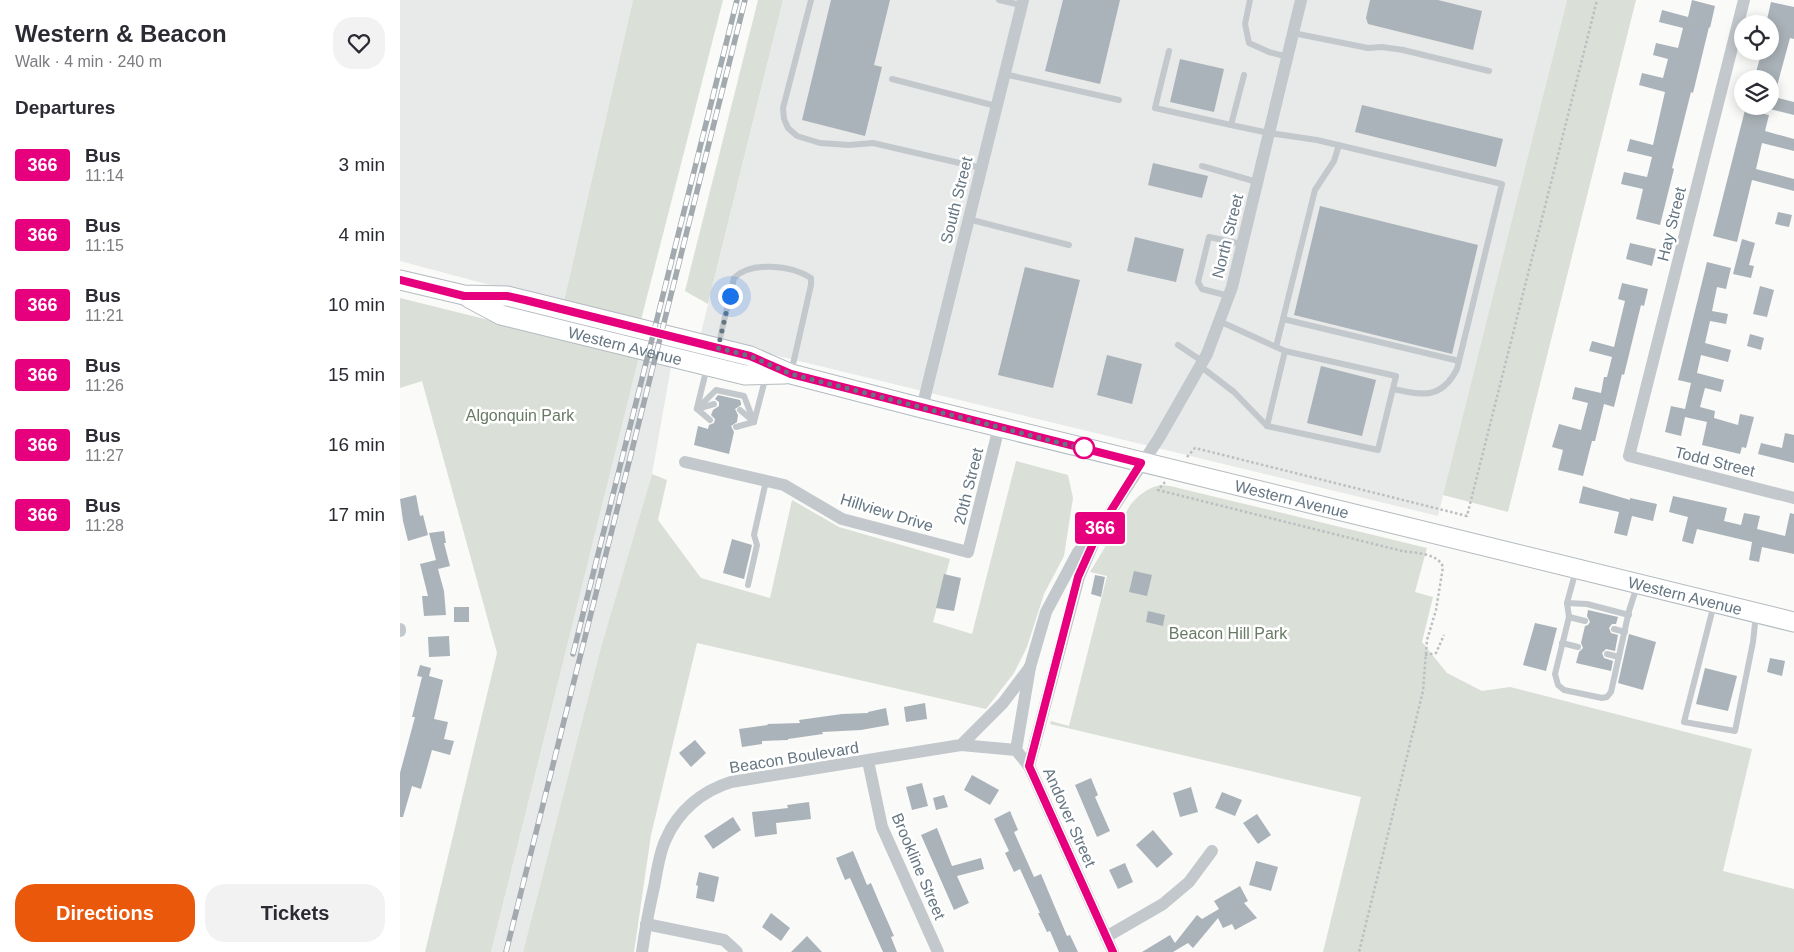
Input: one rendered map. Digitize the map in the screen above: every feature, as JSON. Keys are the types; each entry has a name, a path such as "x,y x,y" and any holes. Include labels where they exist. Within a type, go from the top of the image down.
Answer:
{"main road":[{"name":"Western Avenue","path":"400,280 464,296 501,315 707,366 745,375 791,374"},
{"name":"Western Avenue","path":"464,296 507,296 750,356 791,374 922,408 1794,622"}],"street":[{"name":"North Street","path":"1141,463 1159,438 1201,363 1228,296 1301,0"},
{"name":"Hay Street","path":"1629,456 1744,0"},
{"name":"South Street","path":"922,408 1022,3"},
{"name":"20th Street","path":"968,552 1000,427"},
{"name":"Todd Street","path":"1629,456 1794,498"},
{"name":"Hillview Drive","path":"685,462 784,485 842,519 968,552"},
{"path":"1029,766 1078,577 1100,528 1141,463"},
{"path":"960,745 1016,750 1030,666 1046,612 1078,552 1100,528"},
{"path":"960,745 1003,703 1030,666"},
{"name":"Beacon Boulevard","path":"642,952 657,869 665,839 677,819 692,802 715,787 731,782 960,745"},
{"name":"Andover Street","path":"1016,750 1029,766 1113,952"},
{"name":"Brookline Street","path":"868,761 882,827 938,952"},
{"path":"1106,937 1164,904 1189,882 1212,851"},
{"path":"646,924 724,940 737,952"}],"lane":[{"path":"811,0 782,108 788,128 797,136 820,143 849,145 873,143 981,168"},
{"path":"999,0 1022,3"},
{"path":"1250,0 1245,24 1249,43 1269,52 1288,56"},
{"path":"1293,33 1368,48 1382,47 1403,50 1489,71"},
{"path":"1169,51 1155,108 1231,126 1317,140 1502,184 1460,361 1451,380 1441,389 1432,393 1418,394 1393,389"},
{"path":"1004,74 1119,100"},
{"path":"1231,126 1244,75"},
{"path":"892,79 996,106"},
{"path":"1276,347 1315,190 1334,161 1339,145"},
{"path":"1202,166 1257,182"},
{"path":"968,219 1069,245"},
{"path":"1228,296 1202,289 1198,282 1209,237 1242,244"},
{"path":"718,348 734,278 742,271 769,266 805,274 811,278 811,285 791,374"},
{"path":"1283,319 1460,361"},
{"path":"1178,345 1234,392 1267,426 1378,450 1396,376 1285,351 1219,321"},
{"path":"1267,426 1285,351"},
{"path":"697,409 707,366"},
{"path":"754,422 767,375"},
{"path":"697,409 716,390 744,396 754,422"},
{"path":"697,409 714,404"},
{"path":"697,409 710,420"},
{"path":"740,410 754,422"},
{"path":"736,427 754,422"},
{"path":"748,585 757,545 754,534 766,481"},
{"path":"1576,569 1567,603 1569,618 1555,674 1558,685 1564,690 1602,698 1607,697 1612,692 1637,584"},
{"path":"1567,603 1587,604 1629,615"},
{"path":"1714,603 1684,722 1735,732 1753,642 1756,613"},
{"path":"1569,618 1585,621"},
{"path":"1614,629 1625,632"},
{"path":"1562,643 1578,647"},
{"path":"1607,654 1619,657"}],"path":[{"path":"1195,448 1467,516 1597,0"},
{"path":"1158,490 1393,549 1426,555 1441,563 1444,574 1427,640 1423,691 1359,952"},
{"path":"1425,655 1436,653 1444,634"}],"shaded area":[{"path":"400,0 633,0 564,301 486,284 400,261"},
{"path":"783,0 1567,0 1438,516 700,337"},
{"path":"639,357 671,367 652,474 601,647 523,952 491,952"}],"green space":[{"path":"633,0 723,0 641,320 564,301"},
{"path":"758,0 783,0 708,304 685,291"},
{"path":"1567,0 1636,0 1508,512 1443,495"},
{"name":"Algonquin Park","path":"400,298 639,357 491,952 425,952 497,653 422,381 400,388"},
{"path":"1016,461 1068,475 1073,498 1064,556 1044,594 1027,647 1014,673 986,709 697,643 651,835 634,952 523,952 601,647 652,474 667,480 658,520 701,578 770,598 792,500 839,527 950,559 933,622 972,634"},
{"name":"Beacon Hill Park","path":"1161,485 1427,548 1415,592 1433,597 1422,642 1447,673 1482,691 1510,687 1752,749 1723,871 1794,889 1794,952 1323,952 1361,797 1050,724 1051,721 1069,726 1107,576 1090,572 1131,504 1144,492"}],"building":[{"path":"831,0 890,0 874,65 882,67 865,136 802,120"},
{"path":"1063,0 1120,0 1100,84 1045,71"},
{"path":"1370,0 1438,0 1482,11 1473,50 1368,24 1366,18"},
{"path":"1692,0 1715,6 1693,93 1691,92 1660,225 1636,219 1643,189 1621,184 1624,172 1647,177 1652,157 1627,151 1630,139 1653,145 1665,92 1639,85 1642,73 1663,78 1668,59 1653,55 1656,43 1678,48 1683,28 1659,22 1662,10 1688,17"},
{"path":"1771,2 1794,7 1794,39 1790,38 1779,79 1779,70 1757,70 1759,60 1779,60 1779,15 1768,15"},
{"path":"1180,59 1224,69 1214,112 1170,102"},
{"path":"1779,98 1794,102 1794,115 1779,111"},
{"path":"1362,105 1503,139 1496,167 1355,132"},
{"path":"1744,115 1769,115 1765,131 1794,139 1794,151 1762,143 1756,169 1794,179 1794,191 1752,180 1737,242 1713,236"},
{"path":"1153,163 1208,176 1202,198 1148,185"},
{"path":"1320,206 1478,245 1452,354 1294,315"},
{"path":"1778,212 1792,215 1789,227 1775,224"},
{"path":"1135,237 1184,249 1176,282 1127,271"},
{"path":"1742,239 1755,243 1749,265 1754,266 1751,278 1733,274"},
{"path":"1630,243 1656,249 1652,266 1626,259"},
{"path":"1707,262 1731,268 1726,289 1717,287 1712,311 1728,314 1726,324 1710,321 1705,343 1731,350 1728,362 1701,355 1697,373 1724,380 1721,392 1705,388 1700,407 1715,411 1714,418 1738,425 1740,414 1754,417 1746,448 1742,447 1740,454 1702,445 1707,422 1685,417 1681,436 1665,432 1671,406 1685,409 1691,383 1678,380"},
{"path":"1025,267 1080,280 1053,388 998,375"},
{"path":"1622,283 1648,289 1644,306 1641,305 1614,407 1604,404 1595,441 1592,441 1583,476 1558,470 1563,450 1552,447 1559,424 1581,430 1588,403 1572,399 1575,387 1601,393 1604,377 1607,377 1612,357 1589,351 1592,341 1614,347 1625,301 1618,299"},
{"path":"1760,286 1774,290 1767,317 1753,314"},
{"path":"1750,334 1764,338 1761,350 1747,346"},
{"path":"1107,355 1142,364 1132,404 1097,395"},
{"path":"1321,366 1376,380 1362,436 1307,423"},
{"path":"718,395 740,400 741,403 735,409 738,415 737,422 731,426 734,432 729,454 694,445 698,426 708,429 709,425 714,423 715,419 711,415 713,410 719,406 719,402 715,399"},
{"path":"1785,433 1794,435 1794,463 1758,454 1761,443 1782,448"},
{"path":"1583,486 1630,500 1630,498 1657,504 1653,521 1632,516 1627,536 1614,533 1619,512 1579,503"},
{"path":"416,495 420,516 423,515 428,535 408,541 400,499"},
{"path":"1673,496 1727,508 1724,521 1741,525 1744,513 1760,516 1757,529 1785,536 1790,513 1794,514 1794,554 1762,547 1759,562 1749,560 1752,542 1697,529 1693,544 1682,541 1688,517 1669,512"},
{"path":"444,531 446,543 444,543 450,566 438,569 444,591 446,615 424,616 422,596 428,596 420,564 436,560 429,533"},
{"path":"732,539 752,545 744,579 723,573"},
{"path":"1134,571 1152,575 1147,596 1129,592"},
{"path":"944,574 961,578 954,611 936,608"},
{"path":"1095,575 1105,577 1101,597 1091,594"},
{"path":"454,607 469,607 469,622 454,622"},
{"path":"1588,610 1618,617 1616,624 1612,624 1609,628 1611,633 1618,635 1615,651 1606,649 1602,653 1604,658 1613,661 1611,671 1576,663 1579,652 1583,648 1581,643 1585,626 1590,622 1587,616"},
{"path":"1148,611 1165,615 1163,626 1146,622"},
{"path":"1535,623 1557,628 1546,671 1523,665"},
{"path":"1629,634 1656,642 1643,690 1618,683"},
{"path":"449,636 450,656 429,657 428,637"},
{"path":"1770,658 1785,661 1782,676 1767,672"},
{"path":"420,665 431,668 429,676 443,680 434,719 448,722 444,739 454,741 450,755 432,750 421,789 412,786 403,817 400,817 400,773 415,717 412,717 422,677 417,676"},
{"path":"1705,668 1737,676 1728,711 1696,704"},
{"path":"925,703 927,719 906,722 904,707"},
{"path":"886,708 889,725 861,730 822,732 823,734 788,740 762,741 762,744 742,747 739,729 767,724 800,723 799,720 842,714 868,713"},
{"path":"695,740 706,753 691,767 679,753"},
{"path":"972,775 999,790 990,805 964,790"},
{"path":"1091,778 1098,795 1095,797 1110,831 1097,837 1075,785"},
{"path":"922,783 928,806 912,810 906,787"},
{"path":"1191,787 1198,812 1180,817 1173,793"},
{"path":"1222,792 1242,800 1235,816 1215,808"},
{"path":"944,795 948,807 936,810 933,798"},
{"path":"809,802 811,819 776,823 777,834 755,837 752,812 788,808 787,805"},
{"path":"1010,811 1018,830 1014,832 1034,877 1041,874 1067,936 1070,935 1078,952 1059,952 1050,931 1047,932 1038,913 1040,913 1020,869 1014,872 1005,853 1009,851 994,819"},
{"path":"1257,814 1271,835 1258,844 1243,823"},
{"path":"733,817 741,830 713,849 704,836"},
{"path":"937,828 952,866 981,858 984,869 957,876 969,903 954,910 921,835"},
{"path":"1153,830 1173,854 1157,868 1136,845"},
{"path":"853,851 867,885 871,883 894,936 891,937 897,952 883,952 850,878 845,880 836,858"},
{"path":"1256,861 1278,867 1271,891 1249,885"},
{"path":"1125,863 1133,882 1118,889 1109,870"},
{"path":"699,872 719,877 714,902 696,898"},
{"path":"1240,886 1248,901 1244,903 1257,918 1235,930 1232,924 1223,928 1218,918 1193,948 1188,943 1173,952 1142,952 1170,935 1175,943 1197,915 1202,919 1219,909 1214,901"},
{"path":"771,913 790,928 781,941 762,927"},
{"path":"807,936 822,952 791,952"}],"railway":[{"path":"573,654 737,0"},
{"path":"506,952 745,0"}],"bus line":[{"name":"366","path":"400,280 464,296 507,296 525,300 750,356 791,374 1141,463 1100,528 1078,577 1029,766 1113,952"}],"route":[{"path":"730,296 718,348 750,356 791,374 1088,450 1084,448"}]}
